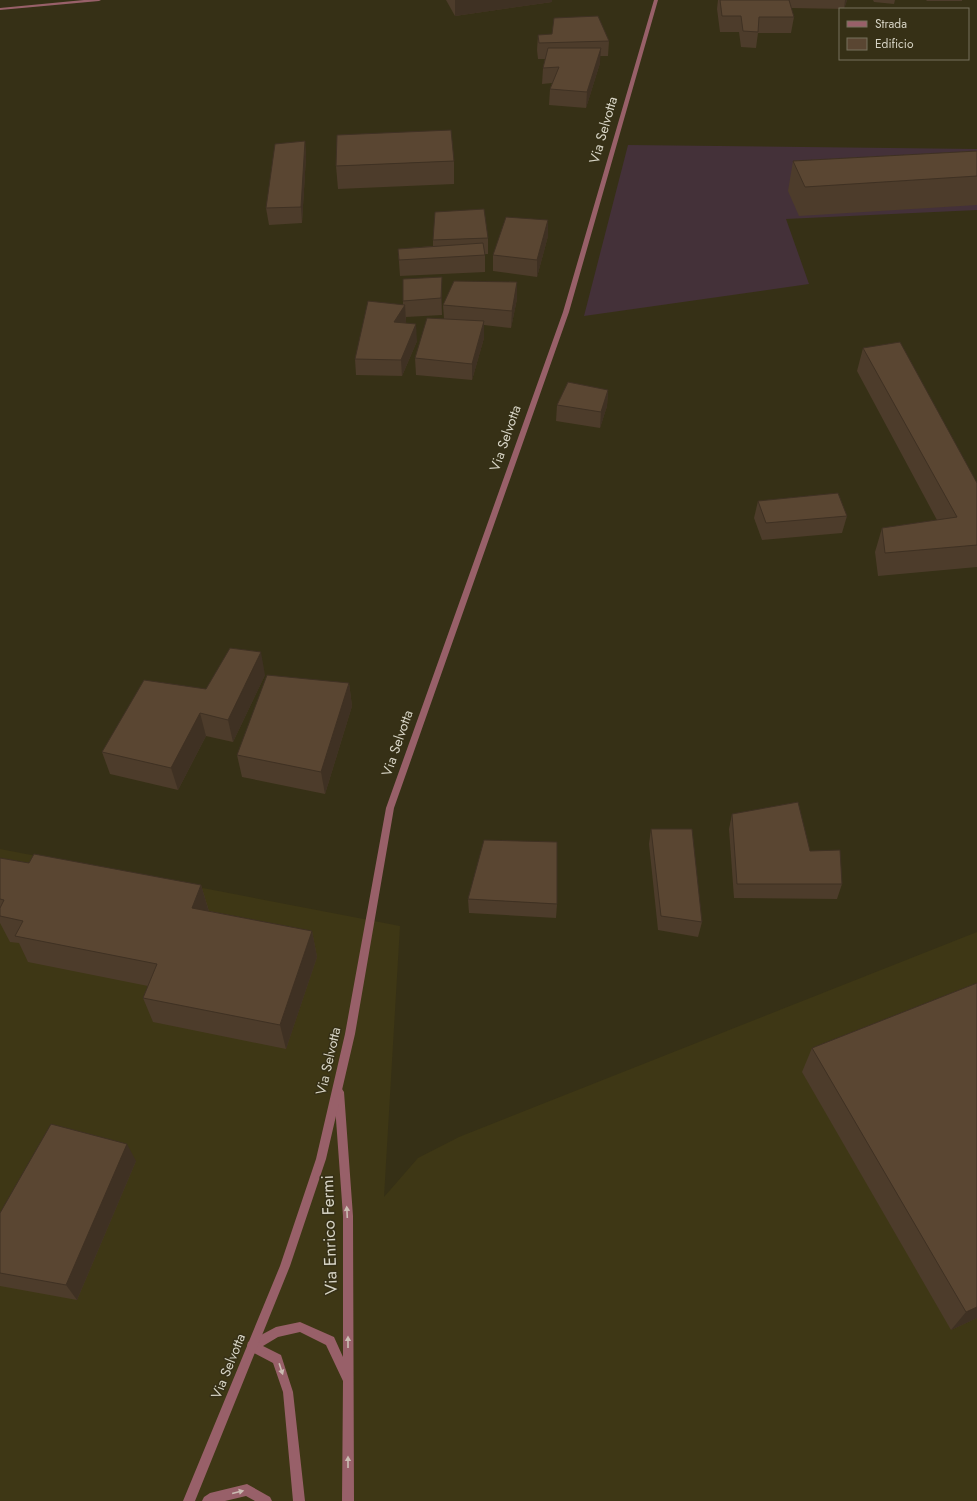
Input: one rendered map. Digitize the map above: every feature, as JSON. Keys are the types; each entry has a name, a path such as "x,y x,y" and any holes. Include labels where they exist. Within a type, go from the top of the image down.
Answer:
{"street":[{"path":"0,9 99,0"},
{"name":"Via Selvotta","path":"189,1501 285,1266 321,1159 350,1034 390,808 566,312 656,0"},
{"name":"Via Enrico Fermi","path":"338,1087 348,1216 348,1501"},
{"name":"Via Enrico Fermi","path":"252,1346 276,1332 300,1327 330,1341 348,1381"},
{"path":"252,1346 277,1358 288,1392 299,1501"},
{"path":"208,1501 210,1499 247,1490 266,1501"}],"shaded area":[{"path":"628,145 977,149 977,210 786,219 809,284 584,316"},
{"path":"0,849 400,926 384,1197 418,1158 459,1137 977,932 977,1501 0,1501"}],"building":[{"path":"720,0 789,0 794,17 759,17 758,32 743,31 741,16 722,16"},
{"path":"598,16 609,41 539,43 538,35 552,34 554,18"},
{"path":"548,48 601,48 587,92 550,89 559,67 543,68"},
{"path":"451,130 454,161 336,166 337,135"},
{"path":"305,141 301,207 266,208 275,144"},
{"path":"977,151 977,176 805,187 793,161"},
{"path":"484,209 488,238 433,240 435,212"},
{"path":"506,217 548,220 537,260 493,255"},
{"path":"483,243 485,255 399,260 398,249"},
{"path":"442,277 441,298 403,301 403,279"},
{"path":"454,281 517,282 512,311 443,305"},
{"path":"368,301 405,305 394,322 416,324 401,360 355,359"},
{"path":"427,318 484,321 472,364 415,358"},
{"path":"900,342 977,483 977,545 885,553 882,528 957,517 863,348"},
{"path":"568,382 608,390 601,412 557,405"},
{"path":"838,493 847,516 766,523 758,501"},
{"path":"230,648 261,652 228,720 200,713 171,768 102,752 144,680 206,689"},
{"path":"267,675 349,683 321,772 237,755"},
{"path":"798,802 810,851 840,850 842,884 737,884 732,814"},
{"path":"651,829 692,829 702,922 661,916"},
{"path":"484,840 557,842 557,904 468,899"},
{"path":"34,854 201,885 192,908 312,931 280,1025 143,998 157,964 15,936 23,921 0,916 0,908 4,900 0,899 0,858 29,863"},
{"path":"977,983 977,1307 966,1312 812,1048"},
{"path":"51,1124 127,1144 66,1285 0,1273 0,1213"}]}
